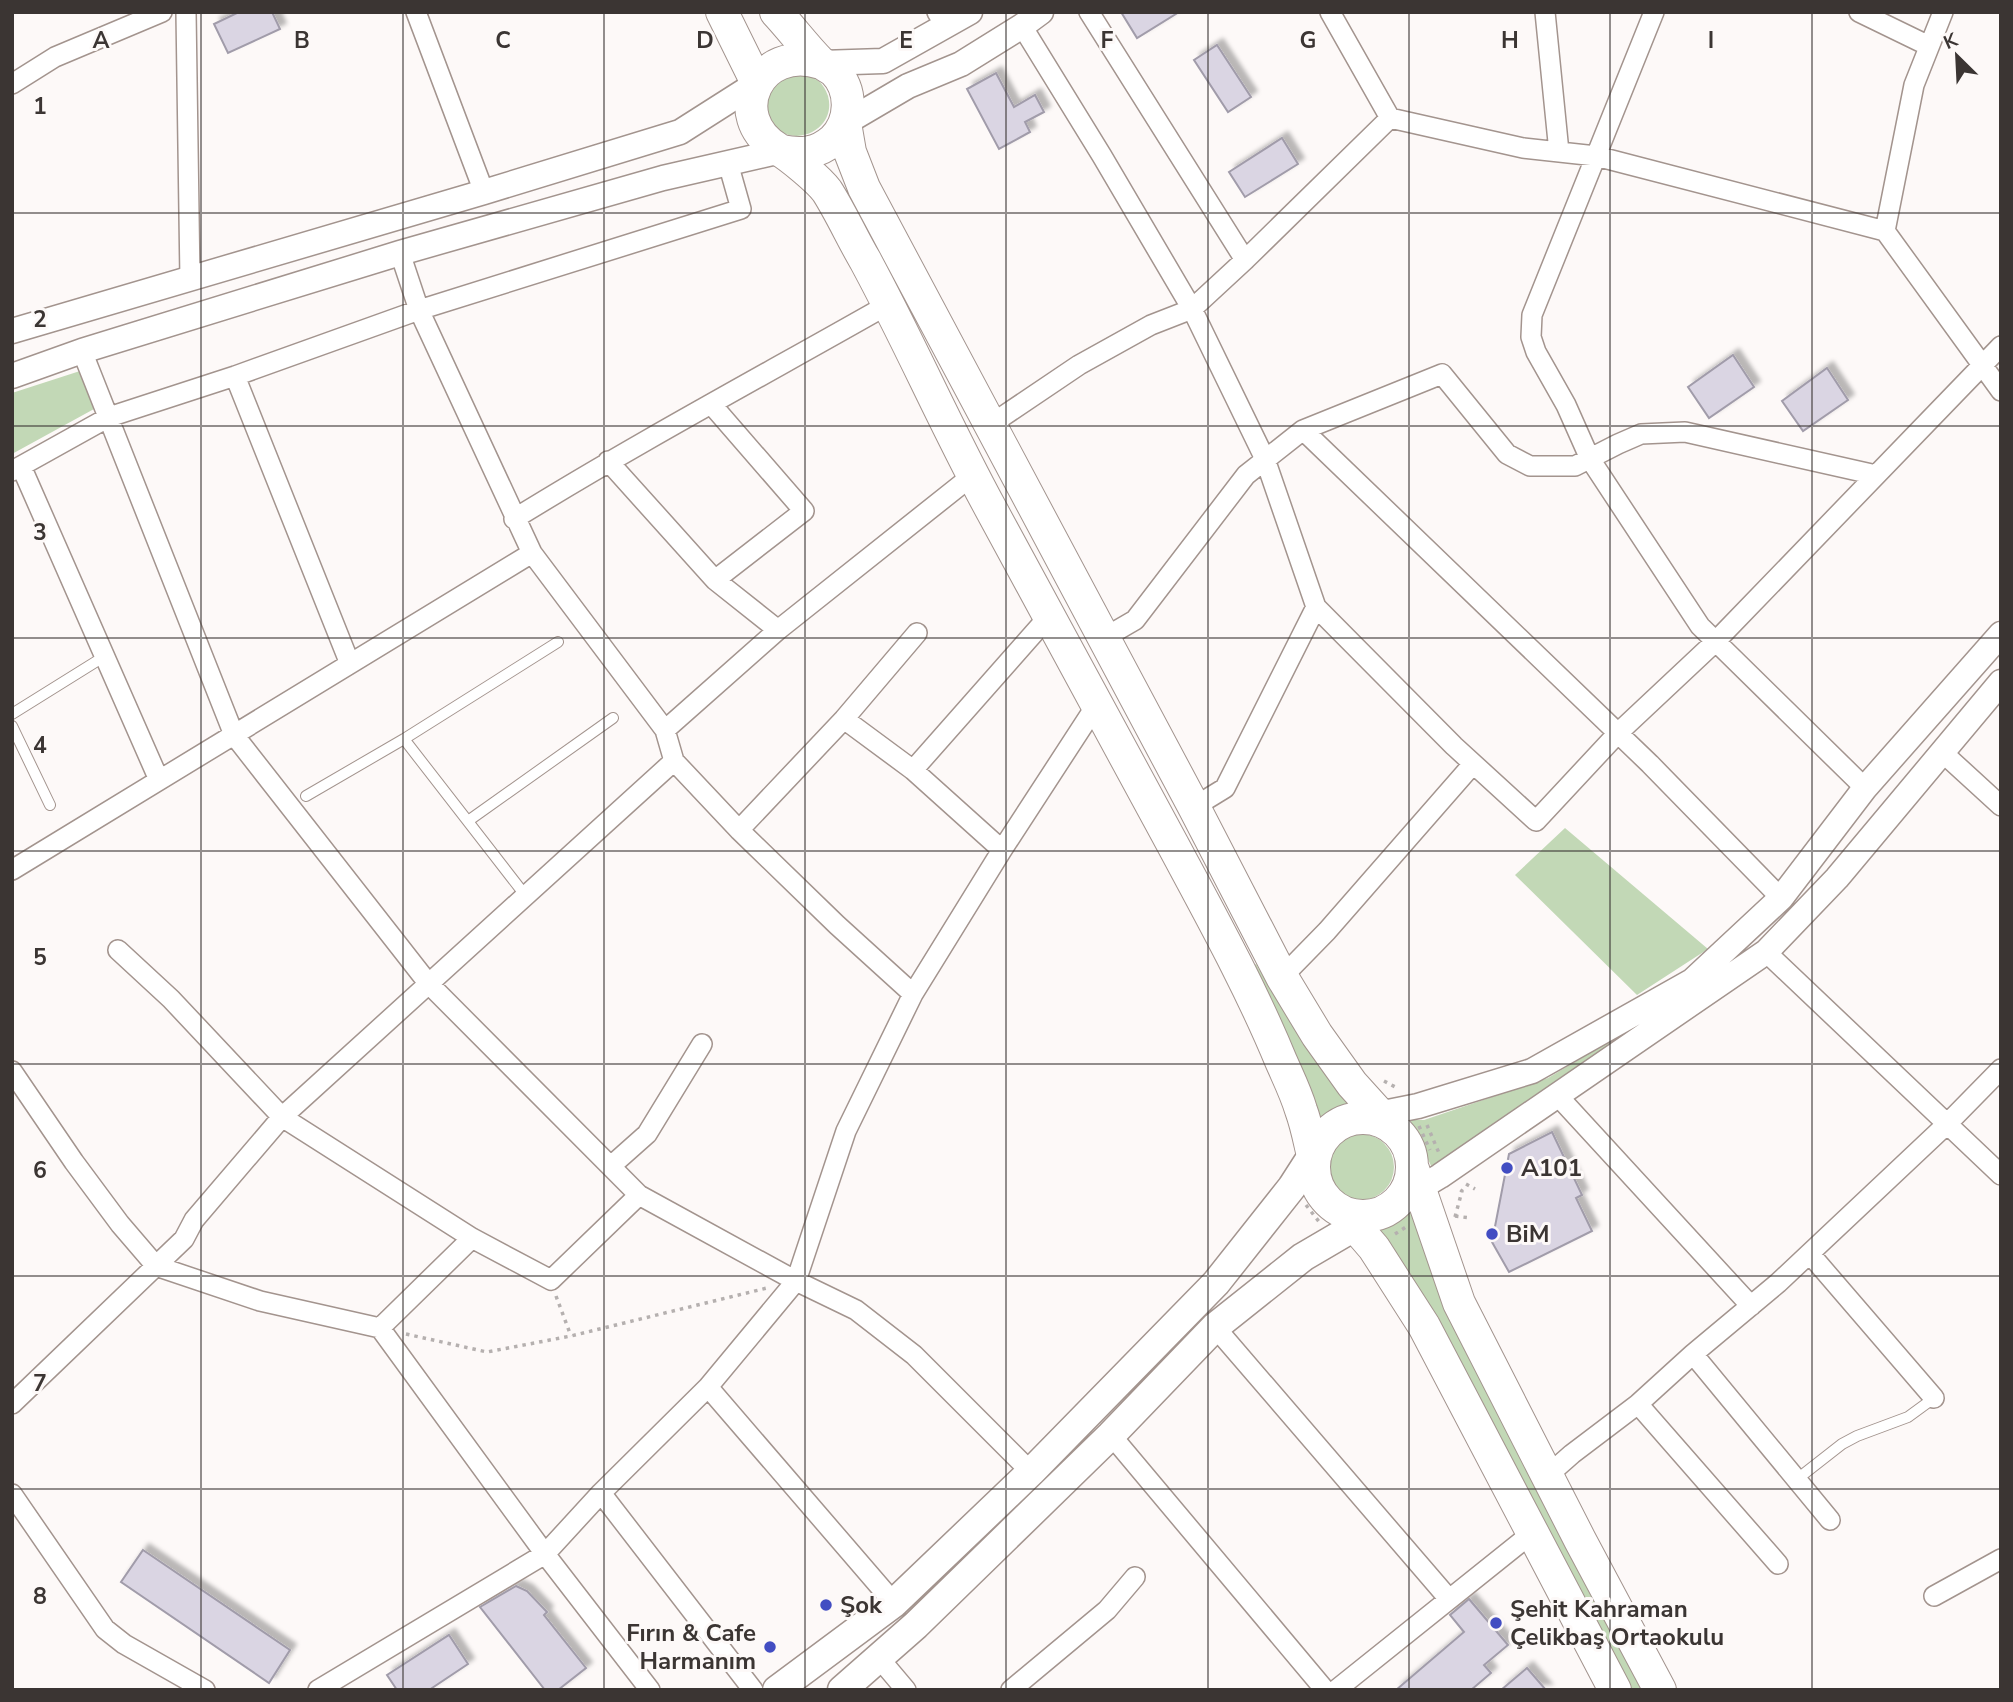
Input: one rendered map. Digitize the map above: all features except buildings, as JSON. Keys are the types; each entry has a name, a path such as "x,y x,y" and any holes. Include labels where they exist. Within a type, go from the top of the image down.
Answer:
{"main road":[{"path":"722,12 757,83"},
{"path":"776,12 843,84 848,109 838,136 812,153 796,154 770,145 755,125 751,111 757,83 778,63 792,58 821,62"},
{"path":"845,123 850,152 864,188 1195,807 1282,977 1317,1035 1376,1119 1403,1137 1411,1152 1411,1186 1459,1303 1660,1690"},
{"path":"782,151 825,189 889,304 973,475 1259,1008 1301,1110 1315,1154 1314,1176 1320,1191 1374,1248 1424,1326 1615,1690"},
{"path":"777,1690 894,1604 1031,1472 1216,1283 1292,1187 1328,1132 1342,1123 1376,1119"},
{"path":"842,1690 916,1625 1111,1435 1215,1327 1295,1263 1351,1224 1388,1210 1411,1186"}],"street":[{"path":"12,84 55,57 162,12"},
{"path":"186,12 190,280"},
{"path":"416,12 484,192"},
{"path":"821,62 883,61 941,20 970,12"},
{"path":"1090,12 1245,260"},
{"path":"1330,12 1390,118 1523,148 1596,156 1885,231 2001,391"},
{"path":"1545,12 1559,152"},
{"path":"1654,12 1532,315 1531,337 1590,459 1700,626 1865,788"},
{"path":"1859,12 1929,46"},
{"path":"1885,231 1914,85 1943,12"},
{"path":"845,123 908,86 961,64 1032,19 1102,156 1192,309 1265,459 1315,607 1473,764 1536,821 1618,733 1715,642 2001,346"},
{"path":"12,331 680,132 757,83"},
{"path":"990,425 1079,365 1151,325 1192,309 1390,118"},
{"path":"12,376 82,351 400,253 663,178 782,151"},
{"path":"159,780 17,468 109,417 419,310 741,209 728,163"},
{"path":"400,253 419,310 532,553 664,730 674,761 739,830 913,994"},
{"path":"514,519 608,461 889,304"},
{"path":"82,351 234,735 428,983 639,1195 796,1281 856,1310 914,1355 1031,1472"},
{"path":"1104,638 1135,620 1246,475 1265,459 1303,430 1441,374 1507,454 1530,466 1576,466 1641,434 1685,432 1876,475"},
{"path":"234,376 350,664"},
{"path":"712,405 804,511 715,580"},
{"path":"1303,430 1618,733 1781,898"},
{"path":"608,461 715,580 778,630"},
{"path":"664,730 778,630 973,475"},
{"path":"12,870 532,553"},
{"path":"1195,807 1225,788 1315,607"},
{"path":"913,770 1049,616"},
{"path":"739,830 844,719 917,633"},
{"path":"1376,1119 1532,1071 1692,981 1781,898 1865,788 2001,634"},
{"path":"1411,1186 1446,1171 1766,952 1837,878 2001,682"},
{"path":"318,1690 544,1555 601,1493 708,1387 796,1281 846,1131 913,994 1097,704"},
{"path":"844,719 913,770 1002,850"},
{"path":"1942,752 2001,806"},
{"path":"12,1404 184,1239 194,1220 282,1117 674,761"},
{"path":"1282,977 1327,931 1473,764"},
{"path":"118,950 171,999 282,1117 472,1238 551,1280 639,1195"},
{"path":"1766,952 2001,1175"},
{"path":"611,1166 647,1134 702,1044"},
{"path":"1547,1476 1638,1404 1810,1254 2001,1069"},
{"path":"12,1071 74,1162 120,1224 156,1266 260,1301 380,1328 544,1555 650,1690"},
{"path":"1557,1095 1751,1306"},
{"path":"380,1328 472,1238"},
{"path":"1810,1254 1934,1398"},
{"path":"1215,1327 1449,1599"},
{"path":"1693,1354 1830,1520"},
{"path":"708,1387 894,1604"},
{"path":"1638,1404 1779,1564"},
{"path":"1111,1435 1325,1690"},
{"path":"601,1493 753,1690"},
{"path":"12,1494 105,1629 124,1644 205,1690"},
{"path":"1336,1690 1532,1533"},
{"path":"1934,1596 2001,1559"},
{"path":"1011,1690 1107,1610 1135,1577"},
{"path":"879,1658 906,1690"}],"lane":[{"path":"306,796 404,739 558,642"},
{"path":"12,714 97,661"},
{"path":"468,821 613,718"},
{"path":"12,726 50,805"},
{"path":"404,739 525,895"},
{"path":"1796,1480 1842,1444 1909,1417 1934,1398"}],"path":[{"path":"1418,1106 1446,1171 1475,1189"},
{"path":"1292,1187 1325,1230 1351,1224"},
{"path":"551,1280 571,1336"},
{"path":"380,1328 487,1352 571,1336 796,1281"}],"green space":[{"path":"794,72 817,80 823,86 828,96 829,110 824,122 815,130 792,136 781,132 772,123 767,101 770,90"},
{"path":"80,371 94,409 12,454 12,393"},
{"path":"1565,828 1708,949 1637,995 1515,875"},
{"path":"1256,964 1302,1037 1355,1105 1334,1111 1318,1125 1249,968"},
{"path":"1695,990 1432,1168 1410,1120 1424,1120 1548,1078"},
{"path":"1361,1134 1374,1137 1384,1144 1391,1154 1394,1167 1391,1180 1384,1190 1374,1197 1361,1200 1348,1197 1338,1190 1331,1180 1328,1167 1331,1154 1338,1144 1348,1137"},
{"path":"1413,1209 1648,1690 1630,1690 1373,1230 1394,1223"}],"place":[{"name":"A101","path":"1507,1168"},
{"name":"BiM","path":"1492,1234"},
{"name":"Şok","path":"826,1605"},
{"name":"Şehit Kahraman Çelikbaş Ortaokulu","path":"1496,1623"},
{"name":"Fırın & Cafe Harmanım","path":"770,1647"}]}
